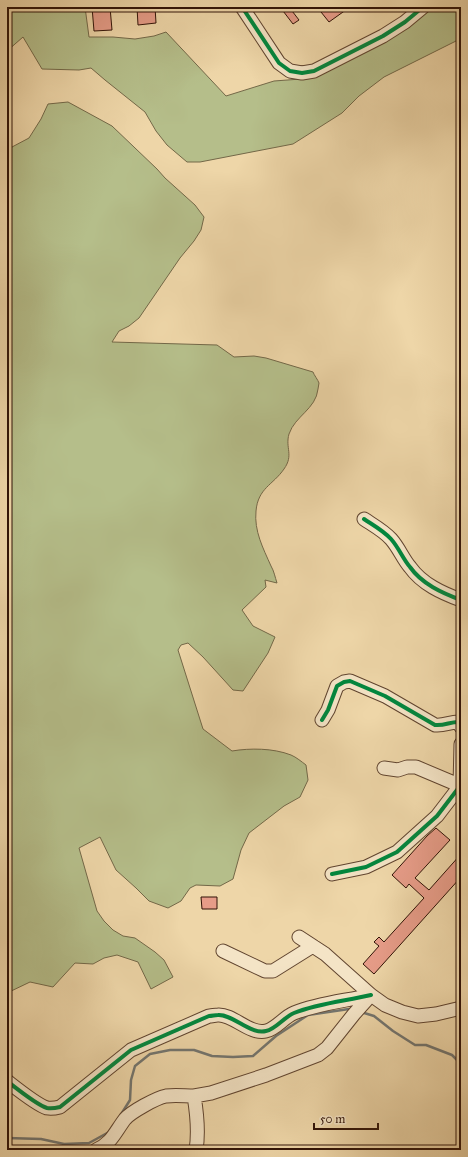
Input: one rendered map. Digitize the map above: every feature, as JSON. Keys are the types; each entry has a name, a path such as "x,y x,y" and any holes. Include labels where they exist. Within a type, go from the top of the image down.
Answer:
{"street":[{"path":"242,7 280,63 290,71 302,73 314,71 382,36 405,22 420,8"},
{"path":"364,519 390,538 418,576 436,589 461,600"},
{"path":"322,720 328,710 337,686 344,682 350,681 385,696 436,725 442,726 460,721"},
{"path":"332,874 366,867 397,852 437,816 461,786 461,744"},
{"path":"384,768 398,770 407,767 416,768 461,786"},
{"path":"299,937 325,954 371,995 385,1005 402,1012 418,1016 436,1014 461,1008"},
{"path":"223,951 265,971 273,971 313,946"},
{"path":"96,1150 108,1143 126,1118 133,1112 160,1098 167,1096 194,1096 211,1092 266,1075 318,1055 328,1048 371,995"},
{"path":"7,1081 47,1108 60,1107 131,1050 209,1016 219,1014 257,1031 267,1031 285,1017 294,1013 310,1008 371,995"},
{"path":"194,1096 197,1113 196,1150"}],"green space":[{"path":"7,7 85,7 89,37 135,39 154,36 166,32 226,96 274,81 301,79 366,50 431,7 461,7 461,35 456,41 384,77 359,96 342,113 293,144 200,162 187,162 167,145 156,131 145,112 91,68 79,70 42,69 23,37 7,51"},
{"path":"68,102 112,126 195,205 204,217 201,230 194,241 180,258 139,318 129,326 119,331 112,342 217,345 234,357 254,356 266,358 313,372 319,383 313,402 296,422 289,434 289,455 287,464 263,492 257,503 256,526 262,546 277,583 265,580 266,587 242,610 253,626 275,637 268,653 243,691 233,690 188,643 181,645 178,650 203,729 232,751 262,749 277,751 293,756 306,765 308,780 300,797 284,806 249,833 241,850 233,879 220,886 196,885 190,888 181,901 168,908 149,901 116,870 100,837 79,848 97,911 104,921 113,930 123,936 135,938 155,952 164,960 173,977 151,989 138,962 117,955 104,958 93,964 75,963 53,987 30,982 7,993 7,154 12,147 29,138 41,119 48,104"}],"building":[{"path":"92,7 110,7 112,30 94,31"},
{"path":"137,7 155,7 156,23 138,25"},
{"path":"280,7 289,7 299,20 293,24"},
{"path":"317,7 350,7 329,22"},
{"path":"436,828 450,840 415,878 429,890 461,854 461,877 374,974 363,964 379,946 374,942 379,937 384,942 424,898 409,884 406,888 392,875"},
{"path":"201,897 217,897 217,909 202,909"}],"waterway":[{"path":"120,1116 130,1100 131,1080 135,1066 150,1054 170,1050 194,1050 212,1056 253,1056 276,1036 308,1015 349,1009 353,1010"},
{"path":"361,1012 374,1016 393,1031 415,1045 426,1045 452,1055 461,1064"},
{"path":"7,1138 41,1139 64,1144 89,1143 109,1132"}],"cycle path":[{"path":"242,7 279,63 290,71 302,73 314,71 383,36 405,22 423,7"},
{"path":"364,519 391,539 408,564 420,578 440,591 461,600"},
{"path":"322,720 328,710 337,686 344,682 350,681 385,696 435,725 458,722 461,727"},
{"path":"332,874 366,867 397,852 437,816 460,786 461,744"},
{"path":"7,1081 38,1104 47,1108 60,1107 131,1050 209,1016 224,1016 254,1030 266,1031 270,1030 294,1013 323,1004 371,995"}]}
